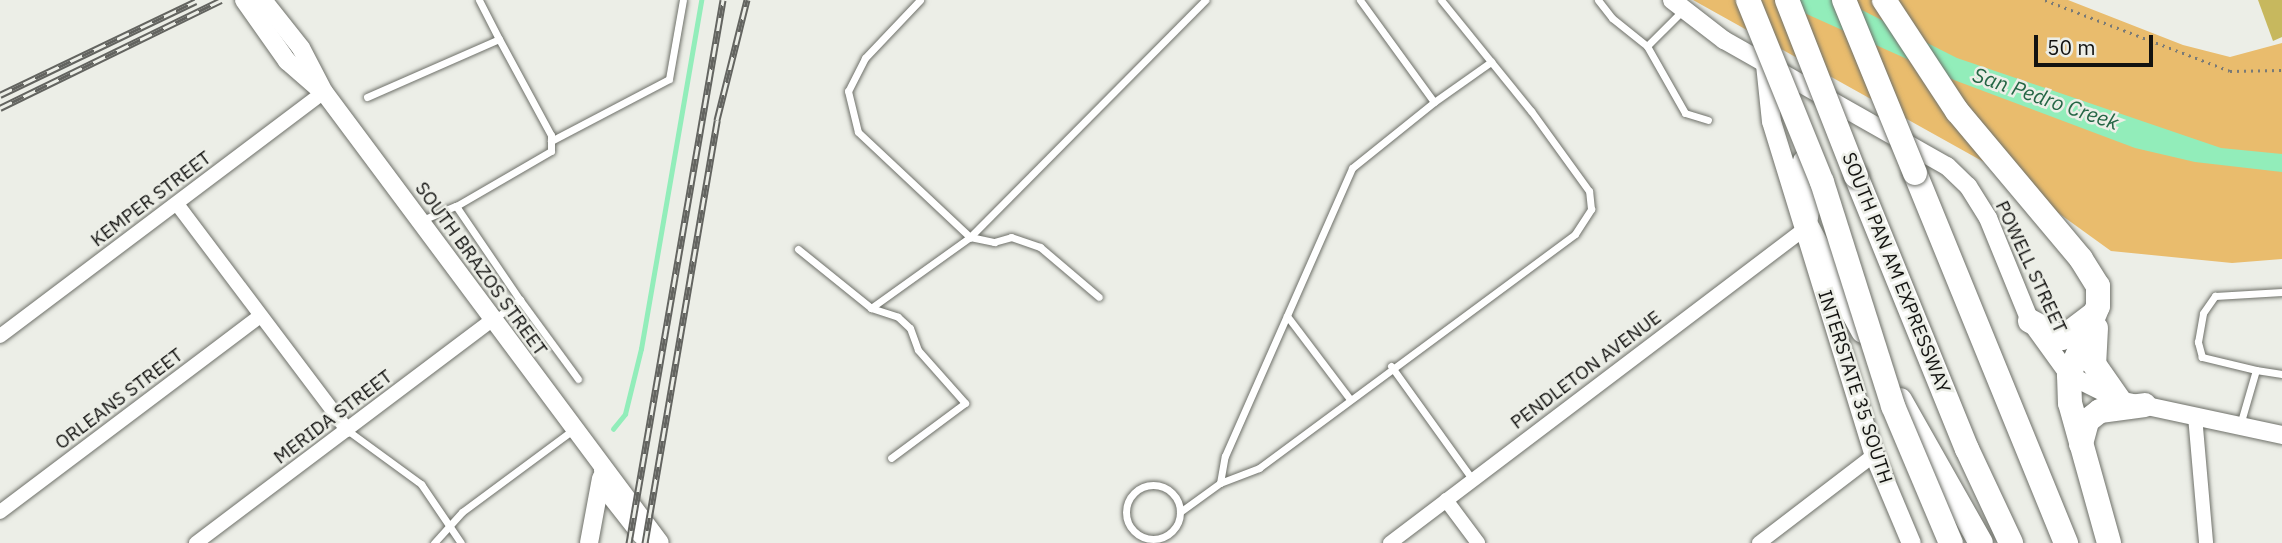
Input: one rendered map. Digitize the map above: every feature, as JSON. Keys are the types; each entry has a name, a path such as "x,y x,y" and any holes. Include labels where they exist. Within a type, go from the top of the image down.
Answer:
{"highway":[{"path":"1748,0 1822,182 1889,396 1951,543"},
{"name":"SOUTH PAN AM EXPRESSWAY","path":"1787,0 1967,449 2011,543"},
{"path":"1844,0 2066,543"},
{"path":"1884,0 1957,111 2093,275 2098,306 2094,364 2119,400"},
{"path":"1807,227 1981,543"},
{"path":"2030,321 2062,338 2087,322 2098,306"},
{"path":"2098,306 2069,376 2070,403 2109,543"},
{"path":"2081,444 2087,421 2100,411 2145,405"}],"main road":[{"name":"INTERSTATE 35 SOUTH","path":"1765,64 1771,121 1807,227 1874,455 1911,543"}],"street":[{"name":"SOUTH BRAZOS STREET","path":"244,0 287,61 324,92"},
{"name":"SOUTH BRAZOS STREET","path":"263,0 301,48 324,92 603,471 633,503 660,543"},
{"name":"POWELL STREET","path":"1678,5 1765,64 1947,166 1968,186 1988,218 2030,321 2069,376 2119,400 2282,435"},
{"name":"KEMPER STREET","path":"0,336 324,92"},
{"path":"177,204 347,430"},
{"name":"PENDLETON AVENUE","path":"1390,543 1807,227"},
{"name":"ORLEANS STREET","path":"0,512 260,316"},
{"name":"MERIDA STREET","path":"196,543 492,320"},
{"path":"2194,416 2206,543"},
{"path":"1759,543 1874,455"},
{"name":"SOUTH BRAZOS STREET","path":"603,471 609,495 647,543"},
{"path":"589,543 603,471"},
{"path":"1446,500 1478,543"}],"lane":[{"path":"419,221 456,206 551,151 551,141 479,0"},
{"path":"551,141 669,79 683,0"},
{"path":"920,0 865,58 848,91 858,132 970,237 994,242 1011,237 1040,247 1074,280 1099,296"},
{"path":"872,307 970,237 1205,0"},
{"path":"1360,0 1434,102"},
{"path":"1180,512 1168,489 1152,485 1135,491 1125,514 1133,531 1149,540 1167,536 1180,512 1220,483 1259,468 1391,366 1575,234 1591,209 1589,191 1441,0"},
{"path":"1598,0 1612,18 1647,46 1685,113 1708,120"},
{"path":"1647,46 1678,5"},
{"path":"367,97 499,39"},
{"path":"1220,483 1226,456 1352,168 1434,102 1491,62"},
{"path":"456,206 578,379"},
{"path":"797,249 872,307 898,317 910,328 918,350 965,403 891,458"},
{"path":"2282,292 2215,296 2203,313 2198,342 2202,357 2282,374"},
{"path":"492,320 520,300"},
{"path":"1287,316 1349,398"},
{"path":"1391,366 1473,480"},
{"path":"2240,426 2256,370"},
{"path":"347,430 406,470 451,523 461,543"},
{"path":"434,543 451,523 573,430"}],"path":[{"path":"2045,0 2230,71 2282,70"}],"shaded area":[{"path":"1693,0 2068,0 2183,45 2230,57 2282,43 2282,259 2232,263 2111,251 2000,171"}],"water":[{"name":"San Pedro Creek","path":"1775,0 1842,0 1957,58 2221,148 2282,154 2282,172 2195,162 2135,148 1954,80"}],"building":[{"path":"2258,0 2282,0 2282,37 2273,41"}],"waterway":[{"path":"613,429 625,414 641,349 701,0"}],"railway":[{"path":"0,108 221,0"},
{"path":"629,543 723,0"},
{"path":"645,543 717,120 747,0"},
{"path":"0,95 196,1"}]}
